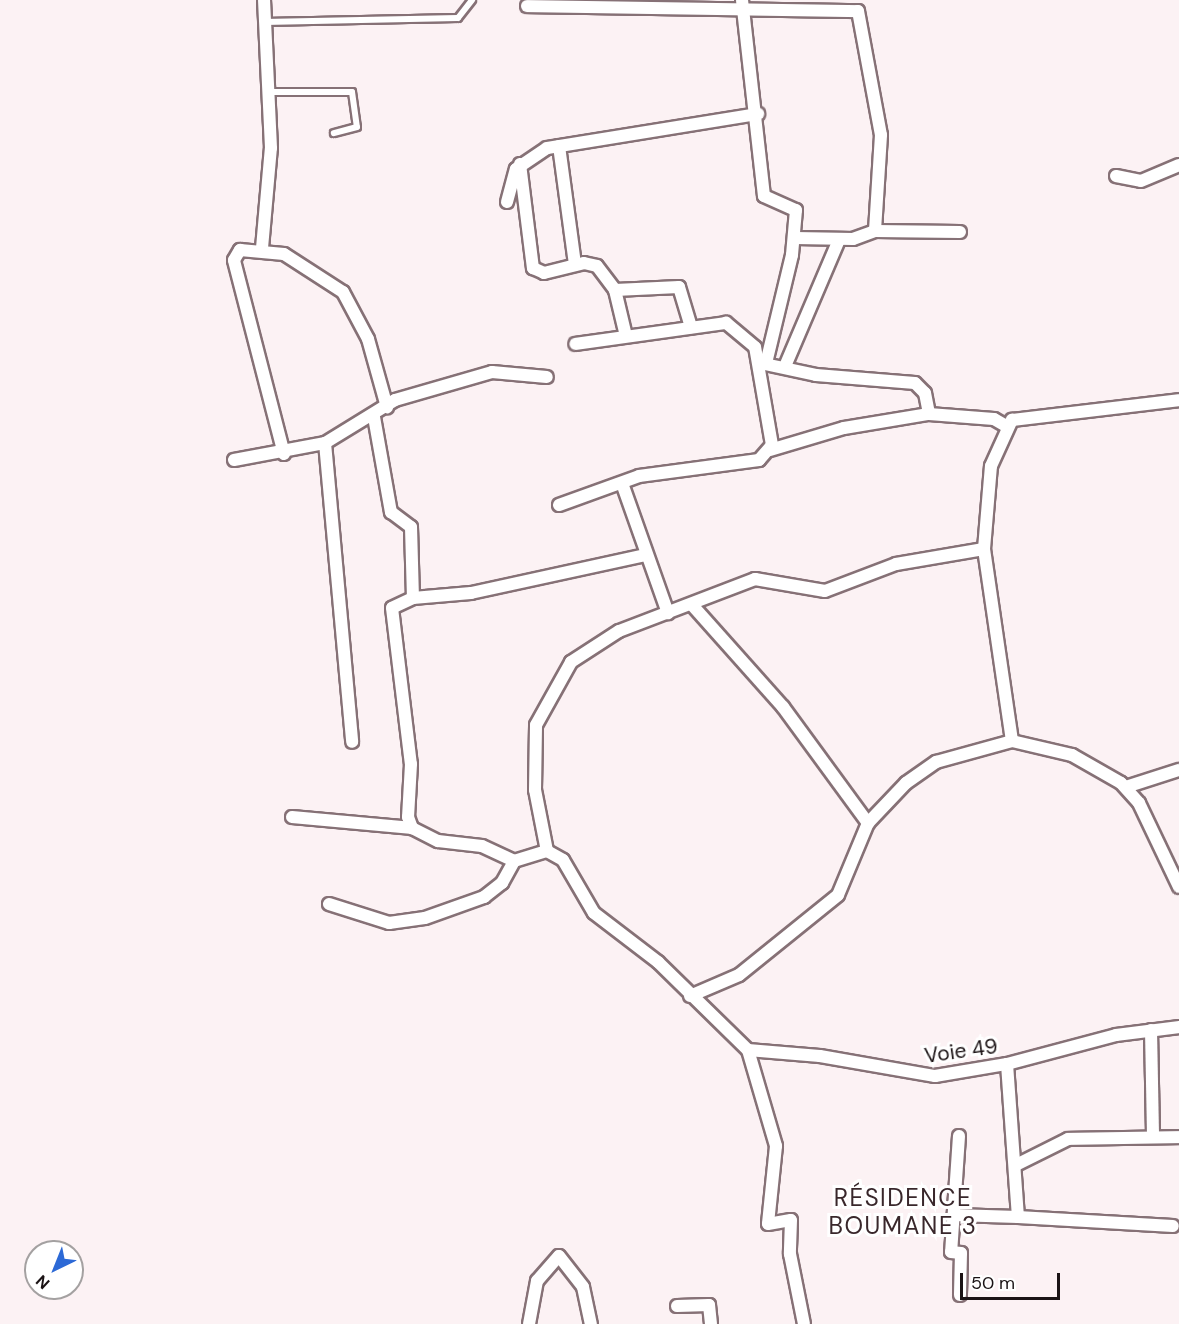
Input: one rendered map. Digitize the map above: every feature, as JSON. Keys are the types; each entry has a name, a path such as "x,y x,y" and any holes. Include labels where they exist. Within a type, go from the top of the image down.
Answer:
{"street":[{"path":"262,248 271,148 264,0"},
{"path":"743,4 758,114 764,196 771,203 795,208 795,238 762,363"},
{"path":"527,6 743,4 851,8 861,13 881,135 875,231"},
{"path":"507,202 520,164 538,151 758,114"},
{"path":"559,146 575,265"},
{"path":"520,164 533,268 544,273 575,265 594,264 615,290 626,336"},
{"path":"1116,177 1141,181 1179,165"},
{"path":"795,238 839,240 875,231 960,232"},
{"path":"786,364 839,240"},
{"path":"284,454 234,260 240,250 262,248 299,260 343,292 368,339 387,407"},
{"path":"615,290 679,286 691,327"},
{"path":"575,344 726,323 755,347 762,363 770,450"},
{"path":"762,363 786,364 816,375 915,383 925,393 929,414"},
{"path":"234,460 284,454 324,442 374,417 387,407 492,372 547,376"},
{"path":"1012,741 984,549 991,466 1006,426 1015,419 1179,400"},
{"path":"560,505 623,486 639,476 754,461 770,450 844,428 929,414 993,419 1006,426"},
{"path":"374,417 391,512 411,527 413,598"},
{"path":"324,442 352,742"},
{"path":"623,486 645,555 668,613"},
{"path":"804,1324 790,1254 791,1220 768,1224 776,1146 748,1050 690,996 658,962 594,913 571,867 547,851 535,790 536,724 571,662 619,631 693,606 754,579 825,591 896,564 984,549"},
{"path":"412,828 406,810 411,764 392,608 413,598 471,592 645,555"},
{"path":"693,606 783,707 868,824"},
{"path":"690,996 739,975 838,896 868,824 925,767 1012,741 1080,758 1126,787 1179,887"},
{"path":"1126,787 1179,770"},
{"path":"292,817 412,828 449,845 494,849 514,861"},
{"path":"329,904 389,923 435,916 484,897 502,883 514,861 547,851"},
{"name":"Voie 49","path":"748,1050 849,1060 918,1077 1007,1064 1151,1030 1179,1027"},
{"path":"1151,1030 1153,1135"},
{"path":"1007,1064 1018,1217"},
{"path":"1016,1165 1068,1139 1153,1135 1179,1137"},
{"path":"960,1136 951,1252 961,1253 960,1295"},
{"path":"954,1215 1173,1226"},
{"path":"530,1324 537,1281 559,1256 584,1287 591,1324"},
{"path":"677,1305 709,1305 711,1324"}],"lane":[{"path":"264,22 458,18 472,0"},
{"path":"268,92 352,92 357,128 334,133"}],"district":[{"name":"RÉSIDENCE BOUMANE 3","path":"903,1212"}]}
